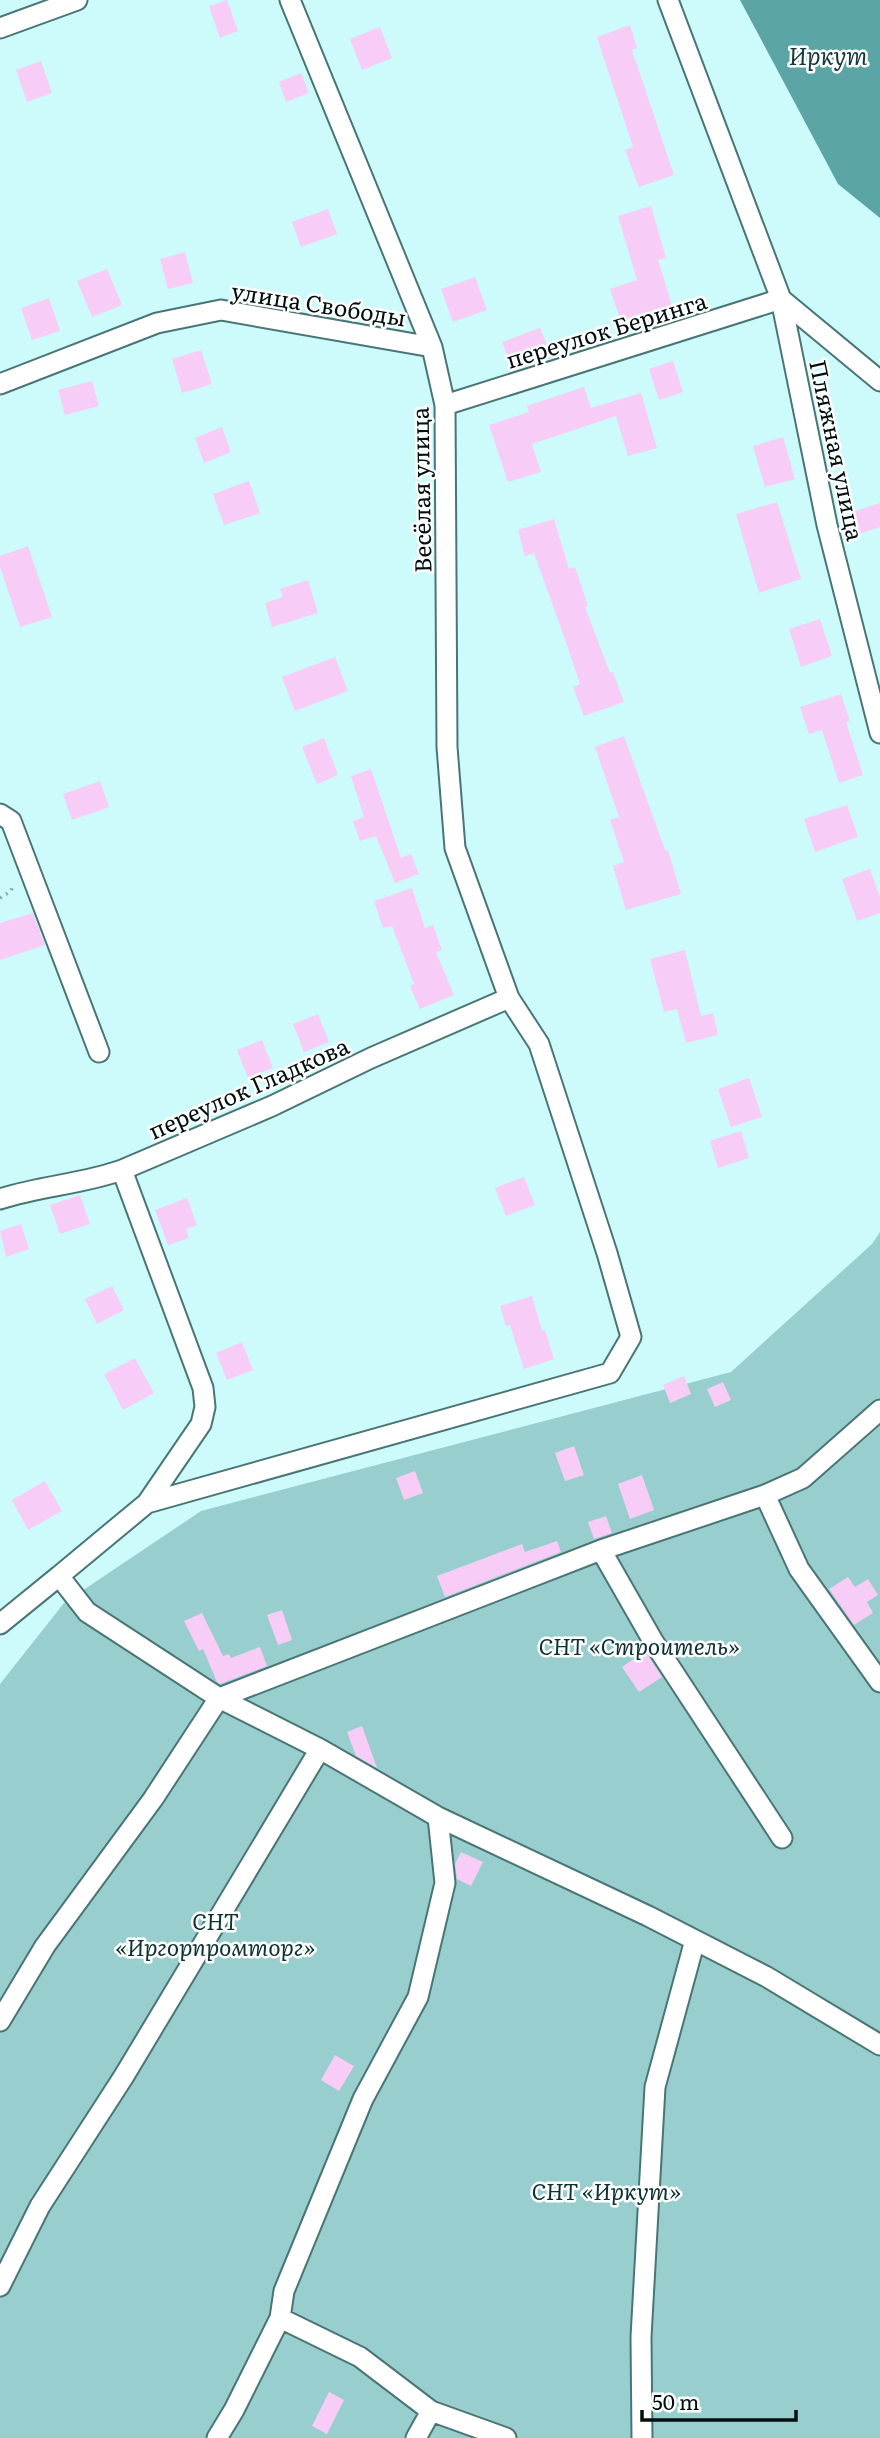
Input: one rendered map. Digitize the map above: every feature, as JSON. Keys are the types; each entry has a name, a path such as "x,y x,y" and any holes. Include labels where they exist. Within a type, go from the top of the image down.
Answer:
{"street":[{"path":"0,28 77,0"},
{"name":"Весёлая улица","path":"147,1503 610,1373 631,1337 607,1253 538,1044 509,998 455,848 447,747 445,405 432,347 290,0"},
{"name":"Пляжная улица","path":"668,0 782,299 827,525 880,733"},
{"name":"Пляжная улица","path":"782,299 880,381"},
{"name":"переулок Беринга","path":"445,405 782,299"},
{"name":"улица Свободы","path":"0,384 157,323 221,310 432,347"},
{"path":"0,814 12,821 99,1052"},
{"name":"переулок Гладкова","path":"0,1199 29,1189 104,1176 122,1170 509,998"},
{"path":"0,1624 147,1503 201,1424 205,1407 203,1388 122,1170"},
{"path":"0,2021 45,1945 153,1799 219,1698 601,1550 765,1495 803,1478 880,1410"},
{"path":"765,1495 799,1569 880,1682"},
{"path":"601,1550 653,1641 782,1838"},
{"path":"59,1576 87,1612 219,1698 320,1749 438,1817 767,1977 880,2045"},
{"path":"0,2286 40,2206 124,2076 320,1749"},
{"path":"217,2438 280,2318 284,2291 363,2099 418,1997 445,1883 438,1817"},
{"path":"642,2438 641,2337 655,2087 695,1940"},
{"path":"280,2318 360,2357 431,2411 506,2438"},
{"path":"416,2438 431,2411"}],"green space":[{"path":"880,1232 880,2438 0,2438 0,1684 64,1603 201,1511 731,1372 872,1244"}],"water":[{"name":"Иркут","path":"740,0 880,0 880,218 838,184"}],"building":[{"path":"227,0 238,31 220,38 209,6"},
{"path":"630,25 637,48 632,50 674,175 639,187 625,150 633,147 597,37"},
{"path":"380,27 392,58 362,70 350,39"},
{"path":"41,61 52,93 27,102 16,70"},
{"path":"301,73 309,93 286,102 279,82"},
{"path":"651,206 666,258 658,260 675,315 624,331 610,289 637,280 618,216"},
{"path":"328,209 337,234 301,247 292,222"},
{"path":"185,252 193,283 168,289 160,259"},
{"path":"107,269 122,305 92,317 77,281"},
{"path":"475,277 487,310 453,322 441,289"},
{"path":"49,298 60,331 32,340 21,308"},
{"path":"540,328 552,358 513,371 502,342"},
{"path":"201,350 212,384 182,393 172,359"},
{"path":"673,361 683,392 659,400 649,369"},
{"path":"92,381 99,406 65,415 58,390"},
{"path":"584,387 591,408 641,393 657,448 628,456 616,416 532,444 541,472 508,482 489,425 529,412 527,406"},
{"path":"222,427 231,452 204,463 195,438"},
{"path":"783,437 795,479 765,487 753,446"},
{"path":"249,481 260,513 224,525 213,494"},
{"path":"777,502 801,579 759,593 736,514"},
{"path":"880,503 880,527 856,535 849,513"},
{"path":"554,519 569,569 575,567 588,606 585,607 624,702 584,716 573,687 580,684 567,645 534,553 525,556 518,530"},
{"path":"28,546 52,617 20,627 0,567 0,556"},
{"path":"308,580 318,613 272,627 265,603 283,597 280,589"},
{"path":"820,619 832,656 801,667 789,629"},
{"path":"335,657 348,691 295,711 282,677"},
{"path":"841,694 850,721 846,722 863,775 839,783 822,730 809,734 800,707"},
{"path":"624,736 665,850 668,850 681,894 626,910 613,866 624,862 610,820 619,817 595,747"},
{"path":"324,738 338,775 317,784 302,747"},
{"path":"371,769 401,858 411,854 419,874 395,883 376,836 360,841 353,821 364,817 351,776"},
{"path":"100,781 109,807 72,820 63,794"},
{"path":"847,805 858,837 815,852 804,819"},
{"path":"870,869 880,897 880,913 857,921 842,879"},
{"path":"412,888 425,928 433,925 442,950 436,952 454,995 420,1009 410,986 414,984 392,926 383,928 374,901"},
{"path":"33,913 45,945 0,960 0,923"},
{"path":"685,950 701,1016 713,1013 718,1035 686,1043 677,1009 664,1012 650,959"},
{"path":"318,1014 329,1042 304,1052 293,1024"},
{"path":"262,1040 273,1068 248,1078 237,1050"},
{"path":"749,1078 762,1117 731,1127 718,1089"},
{"path":"741,1131 749,1158 718,1168 710,1141"},
{"path":"524,1177 535,1205 506,1216 495,1188"},
{"path":"80,1195 90,1224 60,1234 50,1205"},
{"path":"187,1198 197,1225 186,1229 189,1238 168,1245 155,1210"},
{"path":"21,1224 29,1249 6,1257 0,1231"},
{"path":"112,1286 124,1310 97,1324 85,1299"},
{"path":"532,1296 554,1359 524,1369 510,1325 506,1326 500,1306"},
{"path":"242,1342 253,1370 227,1380 216,1353"},
{"path":"135,1358 154,1393 123,1410 104,1374"},
{"path":"684,1376 691,1394 670,1403 663,1385"},
{"path":"723,1382 731,1400 715,1407 707,1389"},
{"path":"574,1446 584,1475 565,1481 555,1453"},
{"path":"415,1471 423,1493 404,1500 396,1478"},
{"path":"642,1475 654,1510 630,1519 618,1484"},
{"path":"45,1481 62,1511 28,1530 12,1500"},
{"path":"606,1516 612,1533 594,1539 588,1522"},
{"path":"557,1541 561,1552 445,1597 437,1576 522,1544 525,1552"},
{"path":"848,1577 855,1587 868,1579 878,1595 867,1602 873,1613 854,1625 829,1589"},
{"path":"282,1610 292,1640 278,1645 267,1615"},
{"path":"202,1613 223,1656 229,1654 231,1658 260,1647 267,1666 220,1684 217,1682 203,1649 199,1651 184,1621"},
{"path":"645,1651 662,1677 639,1692 622,1667"},
{"path":"362,1726 377,1768 356,1756 347,1732"},
{"path":"461,1852 483,1862 471,1886 457,1879 455,1864"},
{"path":"335,2055 354,2066 339,2091 321,2080"},
{"path":"329,2392 344,2400 327,2434 312,2426"}],"park label":[{"name":"СНТ «Строитель»","path":"639,1645"},
{"name":"СНТ «Иргорпромторг»","path":"215,1933"},
{"name":"СНТ «Иркут»","path":"606,2190"}]}
